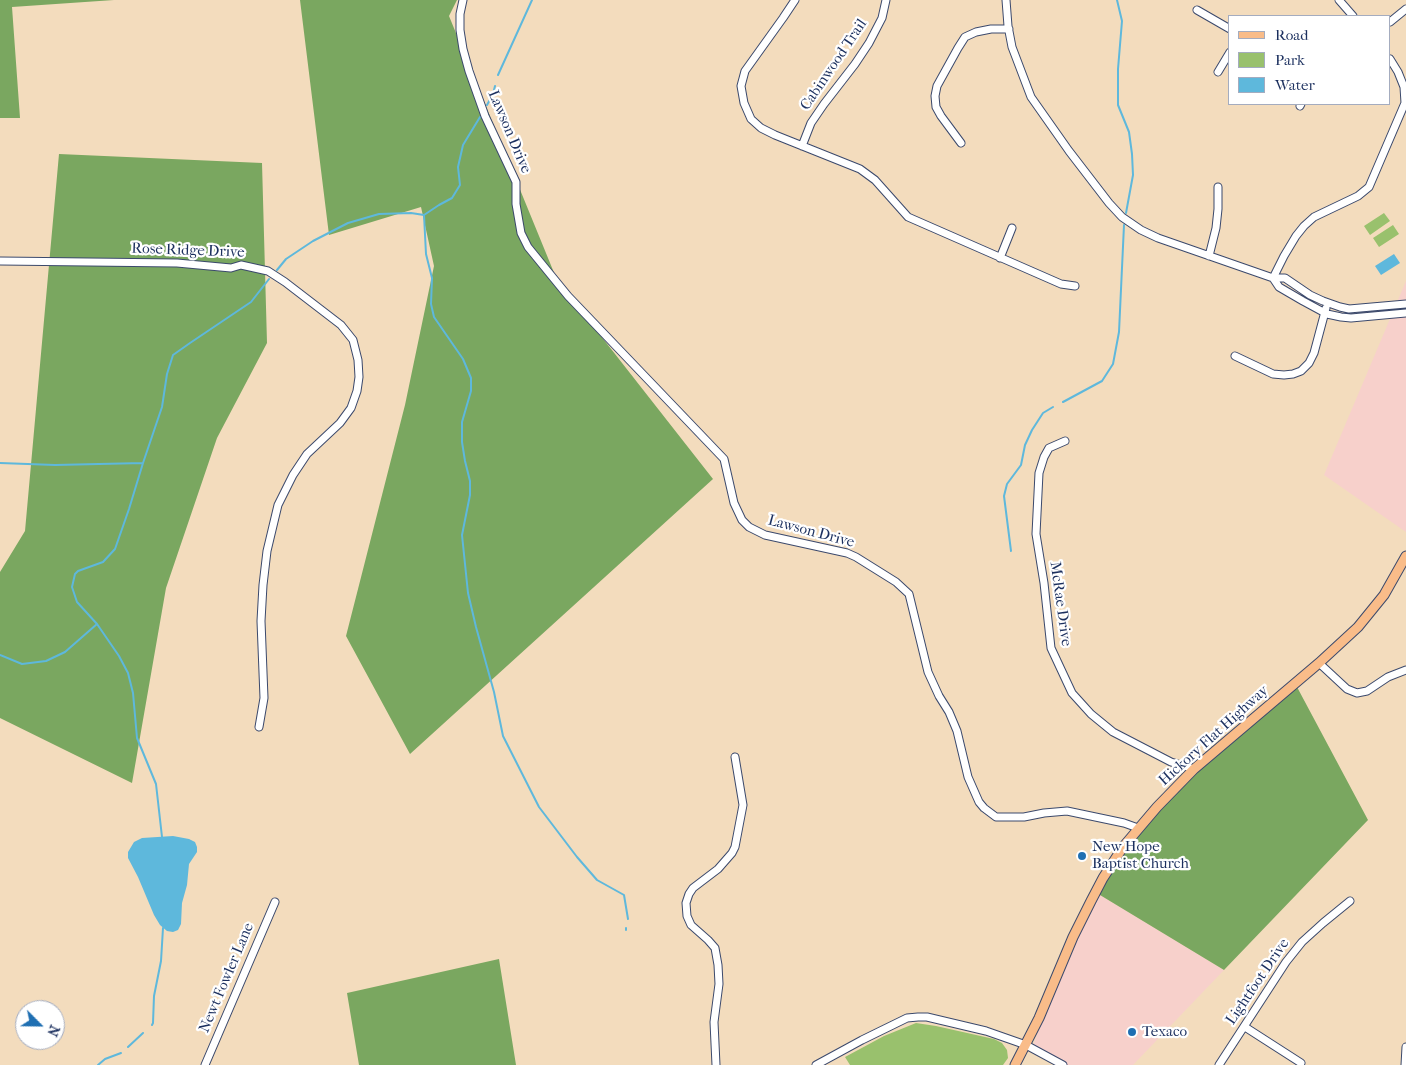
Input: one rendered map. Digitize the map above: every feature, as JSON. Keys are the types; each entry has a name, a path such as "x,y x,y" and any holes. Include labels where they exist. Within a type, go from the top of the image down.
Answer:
{"main road":[{"name":"Hickory Flat Highway","path":"1015,1065 1026,1045 1102,878 1123,847 1172,790 1194,769 1319,663 1358,627 1384,595 1406,556"}],"street":[{"name":"Lawson Drive","path":"463,0 460,14 463,49 485,116 516,182 516,204 520,227 528,247 568,296 724,459 734,503 742,520 749,527 764,535 847,553 896,582 909,594 928,672 957,731 968,778 979,802 984,808 996,816 1024,817 1067,811 1124,823 1138,828"},
{"path":"795,0 745,71 741,86 744,103 751,119 761,128 860,169 875,180 908,217 1061,284 1075,286"},
{"name":"Cabinwood Trail","path":"802,146 811,123 869,43 882,18 886,0"},
{"path":"1006,0 1012,48 1031,97 1069,151 1122,217 1141,230 1158,238 1273,278 1285,278 1310,295 1328,303 1349,309 1406,304"},
{"path":"1339,0 1352,15"},
{"path":"1391,21 1406,9"},
{"path":"1197,10 1228,28"},
{"path":"961,143 936,106 937,86 965,37 976,32 1009,29"},
{"path":"1218,72 1228,55"},
{"path":"1273,278 1284,256 1304,226 1314,217 1358,196 1369,187 1405,103 1404,88 1391,61"},
{"path":"1209,256 1216,228 1218,187"},
{"path":"1000,258 1012,228"},
{"name":"Rose Ridge Drive","path":"0,261 176,263 231,268 241,265 268,271 342,325 353,340 358,360 359,377 357,391 351,408 340,423 308,454 293,475 278,505 267,551 263,585 264,698 259,726"},
{"path":"1273,278 1279,287 1303,301 1324,312 1341,317 1352,318 1406,313"},
{"path":"1235,356 1273,374 1284,375 1301,371 1314,354 1328,303"},
{"name":"McRae Drive","path":"1065,441 1049,448 1039,473 1036,534 1044,583 1050,648 1072,693 1091,714 1113,732 1171,762 1194,769"},
{"path":"1319,663 1347,689 1357,693 1367,692 1388,677 1406,670"},
{"path":"716,1065 714,1022 719,984 715,948 691,925 687,916 686,903 693,888 718,869 735,847 743,805 735,757"},
{"name":"Lightfoot Drive","path":"1219,1065 1286,962 1302,942 1350,901"},
{"name":"Newt Fowler Lane","path":"204,1065 275,902"},
{"path":"816,1065 907,1018 918,1017 927,1017 986,1031 1026,1045 1063,1065"},
{"path":"1245,1027 1301,1064"},
{"path":"1405,1065 1406,1047"}],"shaded area":[{"path":"1406,281 1406,532 1324,475"},
{"path":"1095,892 1224,970 1133,1065 1062,1065 1033,1046 1070,941"}],"green space":[{"path":"0,0 114,0 12,7 20,118 0,118"},
{"path":"300,0 457,0 449,16 557,280 713,479 410,754 346,636 405,405 434,266 421,207 329,235"},
{"path":"59,154 262,163 267,343 217,438 166,588 132,783 0,718 0,572 25,531"},
{"path":"1384,213 1390,221 1370,235 1364,226"},
{"path":"1393,225 1399,234 1379,247 1373,238"},
{"path":"1297,687 1368,820 1224,970 1095,892 1115,850 1140,821 1194,769 1212,760"},
{"path":"499,959 516,1065 359,1065 347,993"},
{"path":"916,1023 994,1039 1002,1043 1007,1050 1008,1058 1003,1065 850,1065 845,1057 884,1036"}],"water":[{"path":"1394,254 1400,263 1381,275 1375,266"},
{"path":"173,836 195,842 197,852 189,864 187,885 182,903 181,924 178,930 173,932 167,931 160,925 154,915 128,858 128,852 134,842 142,838"}],"waterway":[{"path":"498,75 532,0"},
{"path":"1117,0 1122,21 1118,69 1118,105 1129,132 1133,175 1126,213"},
{"path":"487,105 495,86"},
{"path":"277,270 286,259 313,241 348,223 379,214 411,213 424,215 452,198 460,185 458,167 463,145 480,117"},
{"path":"424,215 426,254 432,278 431,304 434,317 463,359 471,378 471,391 462,422 462,442 470,481 470,495 462,535 468,593 494,692 503,736 539,807 597,880 624,895 628,919"},
{"path":"1063,402 1102,381 1113,364 1119,332 1124,225"},
{"path":"162,837 156,784 137,738 133,693 128,673 97,624 77,602 72,587 75,574 78,571 103,562 115,549 162,407 167,374 173,355 251,302 269,279"},
{"path":"1011,551 1004,496 1007,484 1021,465 1025,445 1032,430 1043,413 1053,407"},
{"path":"0,463 55,465 143,463"},
{"path":"0,655 22,664 46,661 65,652 97,624"},
{"path":"152,1025 154,996 161,961 163,928"},
{"path":"128,1047 143,1033"},
{"path":"98,1065 105,1059 121,1053"}],"place":[{"name":"New Hope Baptist Church","path":"1082,856"},
{"name":"Texaco","path":"1132,1032"}]}
